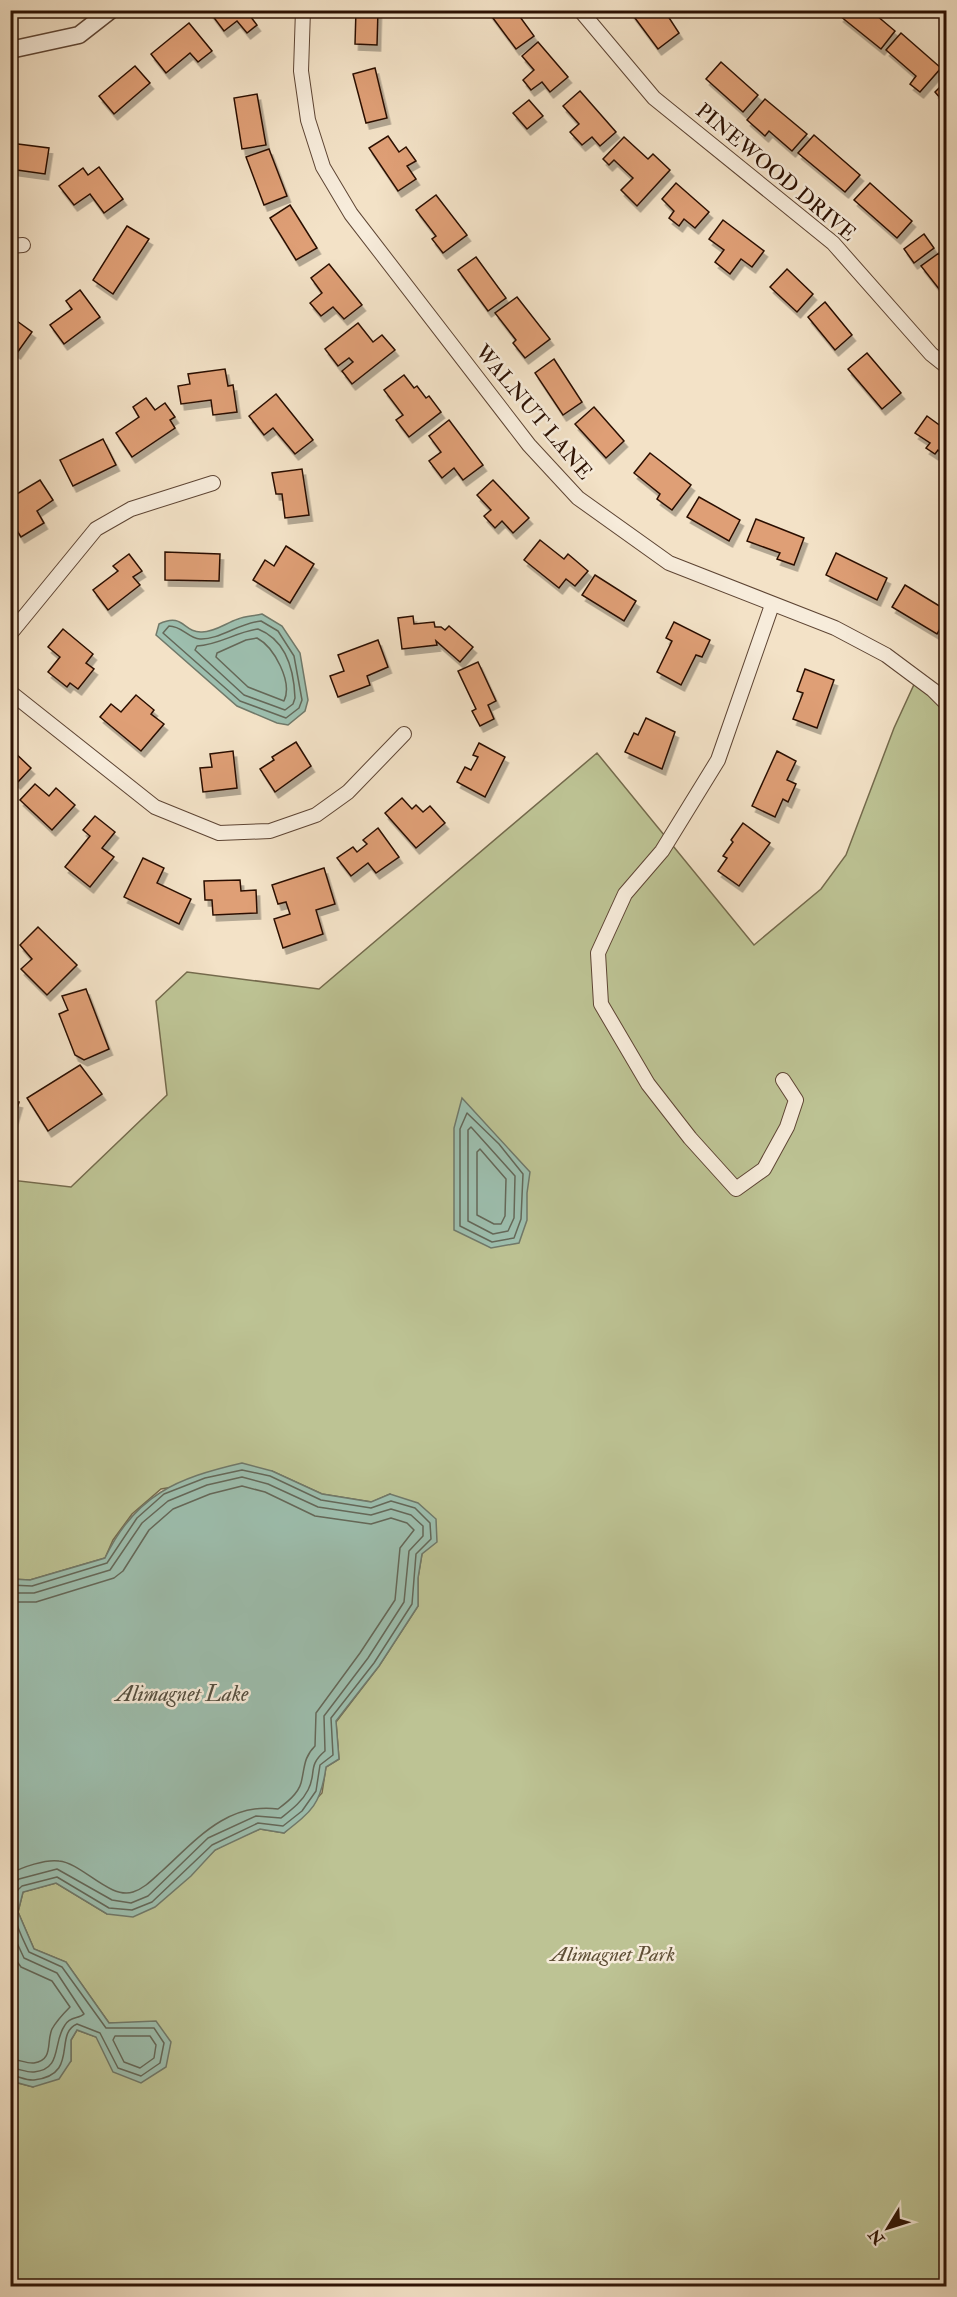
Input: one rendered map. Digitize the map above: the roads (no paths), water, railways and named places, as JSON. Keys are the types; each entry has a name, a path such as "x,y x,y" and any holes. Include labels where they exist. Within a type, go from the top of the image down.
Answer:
{"street":[{"path":"10,50 79,35 111,10"},
{"name":"WALNUT LANE","path":"303,10 301,71 306,110 323,167 351,214 529,445 578,498 669,563 835,628 886,655 933,690 946,703"},
{"name":"PINEWOOD DRIVE","path":"580,10 654,99 833,243 931,354 946,366"},
{"path":"10,633 96,529 131,509 213,483"},
{"path":"772,605 718,760 662,851 625,894 598,953 601,1004 648,1084 690,1138 736,1189 764,1169 787,1128 796,1100 783,1080"},
{"path":"10,693 155,807 219,833 270,831 316,815 348,792 404,734"}],"water":[{"path":"262,614 282,626 300,653 308,700 305,711 288,725 277,723 237,706 156,635 159,624 167,621 174,620 196,631 207,632 241,618"},
{"path":"462,1098 530,1172 527,1220 519,1243 491,1248 454,1230 454,1128"},
{"name":"Alimagnet Lake","path":"242,1463 272,1471 322,1494 371,1502 390,1494 418,1503 436,1519 437,1542 422,1554 418,1578 418,1606 379,1666 336,1721 339,1759 326,1767 321,1790 314,1806 284,1833 260,1829 215,1850 191,1876 155,1907 133,1917 107,1914 56,1883 23,1892 18,1912 34,1949 66,1962 109,2023 156,2021 171,2042 166,2067 141,2083 113,2072 96,2037 77,2030 71,2040 71,2061 59,2079 33,2087 11,2081 11,1579 30,1580 105,1558 130,1519 160,1492 197,1475"}],"park label":[{"name":"Alimagnet Park","path":"613,1954"}]}
